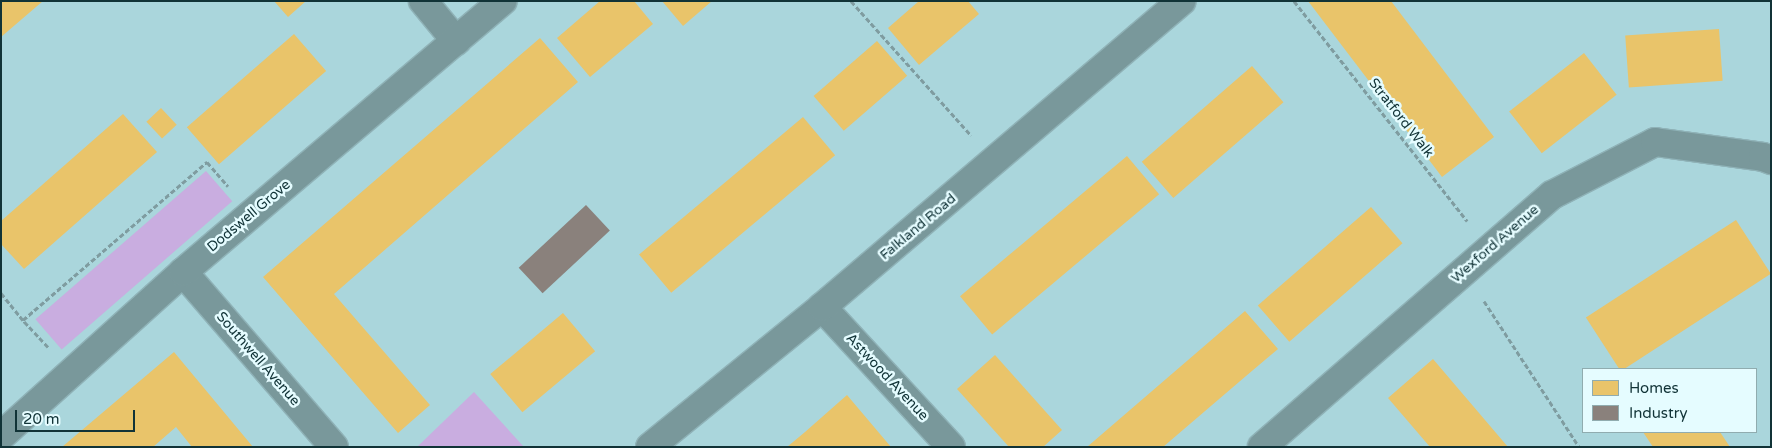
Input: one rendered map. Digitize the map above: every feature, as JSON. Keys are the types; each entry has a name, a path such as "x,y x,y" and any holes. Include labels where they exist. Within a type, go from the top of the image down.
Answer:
{"street":[{"path":"423,1 456,41"},
{"name":"Dodswell Grove","path":"1,436 183,272 502,1"},
{"name":"Falkland Road","path":"650,447 822,307 1181,1"},
{"name":"Wexford Avenue","path":"1262,447 1552,195 1655,142 1763,157 1771,160"},
{"name":"Southwell Avenue","path":"183,272 334,447"},
{"name":"Astwood Avenue","path":"822,307 951,447"}],"path":[{"path":"851,1 995,161"},
{"name":"Stratford Walk","path":"1294,1 1489,249"},
{"path":"23,320 207,162 252,213"},
{"path":"1464,272 1502,326 1579,447"},
{"path":"1,293 71,372"}],"shaded area":[{"path":"206,171 232,201 62,349 35,319"},
{"path":"474,392 524,447 417,447"}],"building: Homes":[{"path":"1,1 43,1 1,37"},
{"path":"274,1 306,1 288,17"},
{"path":"600,1 634,1 653,24 590,77 557,38"},
{"path":"662,1 712,1 683,26"},
{"path":"919,1 968,1 979,14 919,65 888,28"},
{"path":"1308,1 1391,1 1494,137 1442,177"},
{"path":"1719,29 1723,81 1629,87 1625,36"},
{"path":"294,34 326,71 219,164 187,127"},
{"path":"540,38 578,82 334,294 430,405 398,433 263,277"},
{"path":"877,41 907,76 844,131 814,96"},
{"path":"1584,53 1617,95 1542,153 1509,111"},
{"path":"1252,66 1283,102 1173,198 1142,162"},
{"path":"161,108 177,125 162,138 146,122"},
{"path":"123,114 157,152 24,269 1,244 1,221"},
{"path":"803,117 835,155 671,293 639,255"},
{"path":"1127,156 1159,194 992,334 960,296"},
{"path":"1371,207 1402,243 1289,342 1258,305"},
{"path":"1736,220 1771,274 1626,368 1619,368 1586,317"},
{"path":"1245,311 1278,349 1163,447 1087,447"},
{"path":"563,313 595,351 522,412 490,374"},
{"path":"174,352 253,447 192,447 176,427 153,447 62,447"},
{"path":"995,355 1062,430 1043,447 1009,447 957,389"},
{"path":"1433,359 1508,447 1430,447 1388,398"},
{"path":"847,395 891,447 787,447 805,432"},
{"path":"1644,433 1721,433 1730,447 1653,447"}],"building: Industry":[{"path":"586,205 610,231 543,293 519,268"}]}
